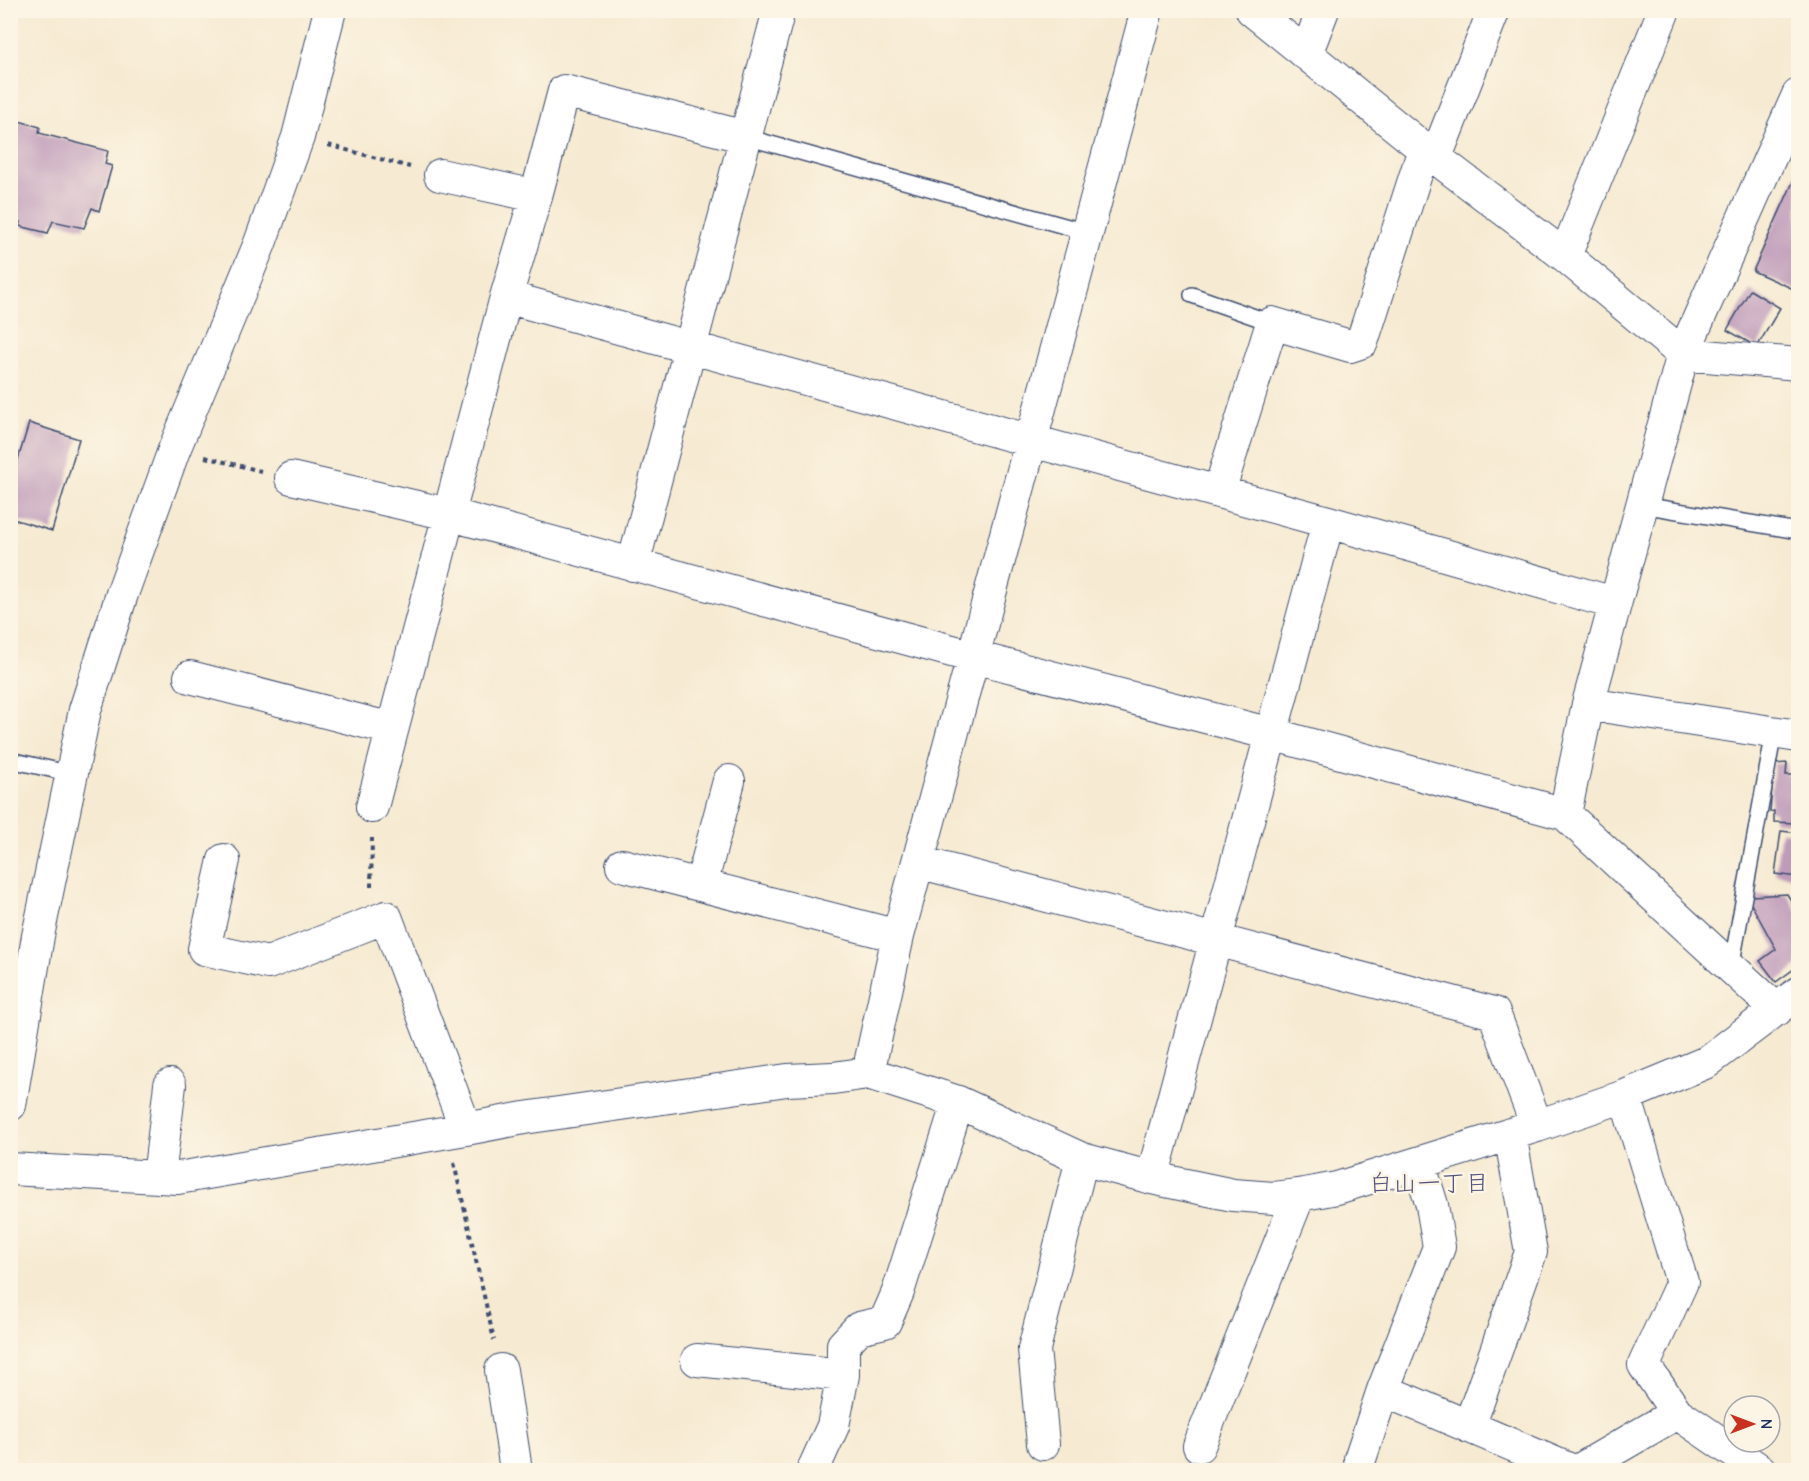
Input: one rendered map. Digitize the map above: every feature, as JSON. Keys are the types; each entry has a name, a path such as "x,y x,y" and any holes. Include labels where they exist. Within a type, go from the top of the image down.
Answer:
{"street":[{"path":"10,1105 38,936 88,700 122,594 174,450 260,243 298,137 330,10"},
{"path":"633,565 779,10"},
{"path":"868,1073 898,936 1147,10"},
{"path":"1252,10 1430,153 1565,255 1683,354 1798,364"},
{"path":"1306,54 1323,10"},
{"path":"1219,492 1272,323 1350,346 1362,342 1430,153 1494,10"},
{"path":"1565,255 1664,10"},
{"path":"372,807 506,297 564,91 746,138"},
{"path":"1565,814 1588,704 1683,354 1798,95"},
{"path":"440,175 536,196"},
{"path":"506,297 1328,522 1614,603"},
{"path":"10,1169 178,1178 524,1118 776,1082 868,1073 958,1102 1082,1159 1152,1178 1233,1195 1274,1197 1299,1195 1336,1188 1419,1163 1625,1096 1707,1062 1788,1002 1731,968 1565,814 448,514 291,478"},
{"path":"1152,1178 1328,522"},
{"path":"190,677 392,729"},
{"path":"1588,704 1786,734"},
{"path":"701,885 729,781"},
{"path":"224,860 204,949 268,963 386,916 456,1131"},
{"path":"918,862 1494,1013 1524,1130 1531,1252 1469,1427"},
{"path":"622,865 898,936"},
{"path":"159,1177 170,1085"},
{"path":"1625,1096 1682,1282 1644,1365 1677,1413 1760,1470"},
{"path":"813,1470 833,1426 843,1375 843,1345 859,1328 885,1322 898,1292 958,1102"},
{"path":"1043,1444 1034,1349 1082,1159"},
{"path":"1360,1460 1383,1390 1439,1246 1432,1205 1419,1163"},
{"path":"1199,1446 1299,1195"},
{"path":"697,1360 843,1375"},
{"path":"501,1370 516,1470"},
{"path":"1383,1390 1571,1470"},
{"path":"1580,1470 1677,1413"}],"lane":[{"path":"746,138 1086,232"},
{"path":"1192,295 1272,323"},
{"path":"1642,505 1798,531"},
{"path":"1731,968 1786,734"},
{"path":"10,760 72,774"}],"path":[{"path":"298,137 440,175"},
{"path":"174,450 291,478"},
{"path":"370,923 372,807"},
{"path":"456,1131 501,1370"}],"building":[{"path":"12,119 40,127 39,133 108,151 105,164 112,166 99,211 92,208 84,228 53,221 48,233 19,226 20,222 10,219 12,167 10,166 10,127"},
{"path":"1798,171 1798,291 1753,271"},
{"path":"1750,290 1780,308 1757,347 1727,330"},
{"path":"29,423 79,439 52,531 10,518 10,486"},
{"path":"1787,763 1786,775 1798,775 1795,823 1774,822 1774,811 1770,812 1774,764"},
{"path":"1781,831 1798,833 1798,877 1775,874"},
{"path":"1787,894 1798,912 1798,966 1776,982 1760,961 1776,949 1750,902 1752,896"}],"district":[{"name":"白山一丁目","path":"1429,1183"}]}
